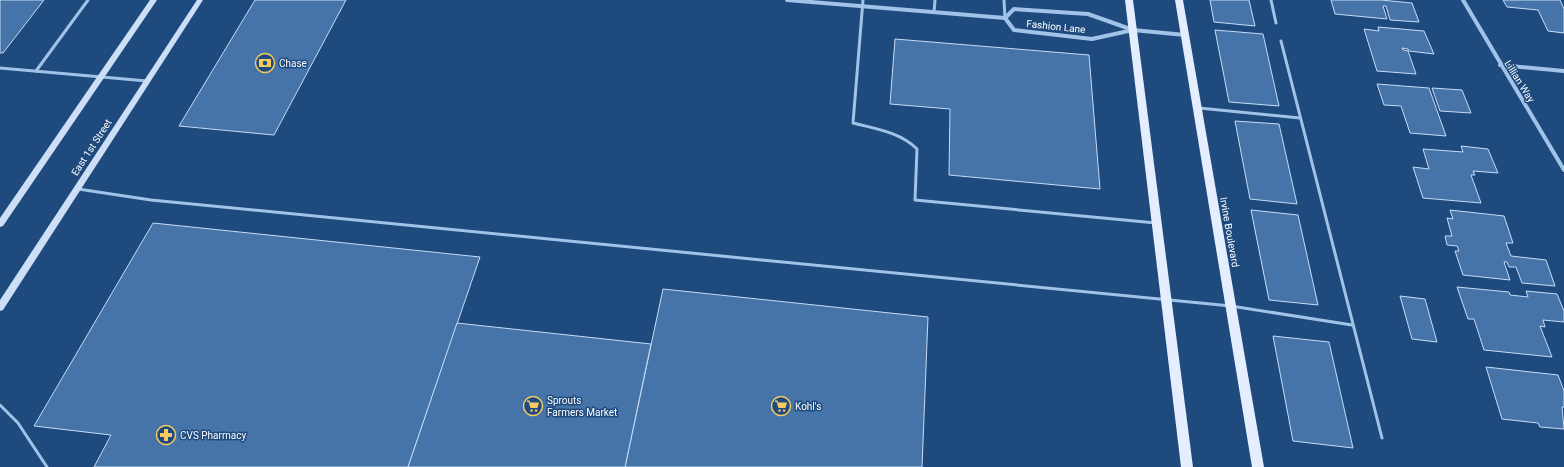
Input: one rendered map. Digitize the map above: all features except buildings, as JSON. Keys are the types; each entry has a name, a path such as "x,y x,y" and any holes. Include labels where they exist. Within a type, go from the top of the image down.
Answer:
{"main road":[{"path":"0,224 154,0"},
{"name":"East 1st Street","path":"0,307 200,0"},
{"path":"1129,0 1187,467"},
{"name":"Irvine Boulevard","path":"1179,0 1258,467"}],"street":[{"path":"787,0 1005,18"},
{"name":"Lillian Way","path":"1463,0 1500,65 1564,170"},
{"name":"Fashion Lane","path":"1133,30 1092,38 1014,30 1005,18 1014,9 1088,14 1133,30 1186,36"},
{"path":"1500,65 1564,71"}],"lane":[{"path":"36,71 88,0"},
{"path":"863,0 853,123 902,137 912,142 917,149 915,200 1157,223"},
{"path":"934,12 935,0"},
{"path":"1004,0 1005,18"},
{"path":"1271,0 1276,23"},
{"path":"1281,41 1352,325 1382,438"},
{"path":"0,68 147,81"},
{"path":"1198,108 1300,118"},
{"path":"77,189 151,200 1167,301 1231,306 1352,325"},
{"path":"0,405 18,423 47,467"}],"place":[{"name":"Chase","path":"265,63"},
{"name":"Sprouts Farmers Market","path":"533,406"},
{"name":"Kohl's","path":"781,406"},
{"name":"CVS Pharmacy","path":"166,435"}]}
